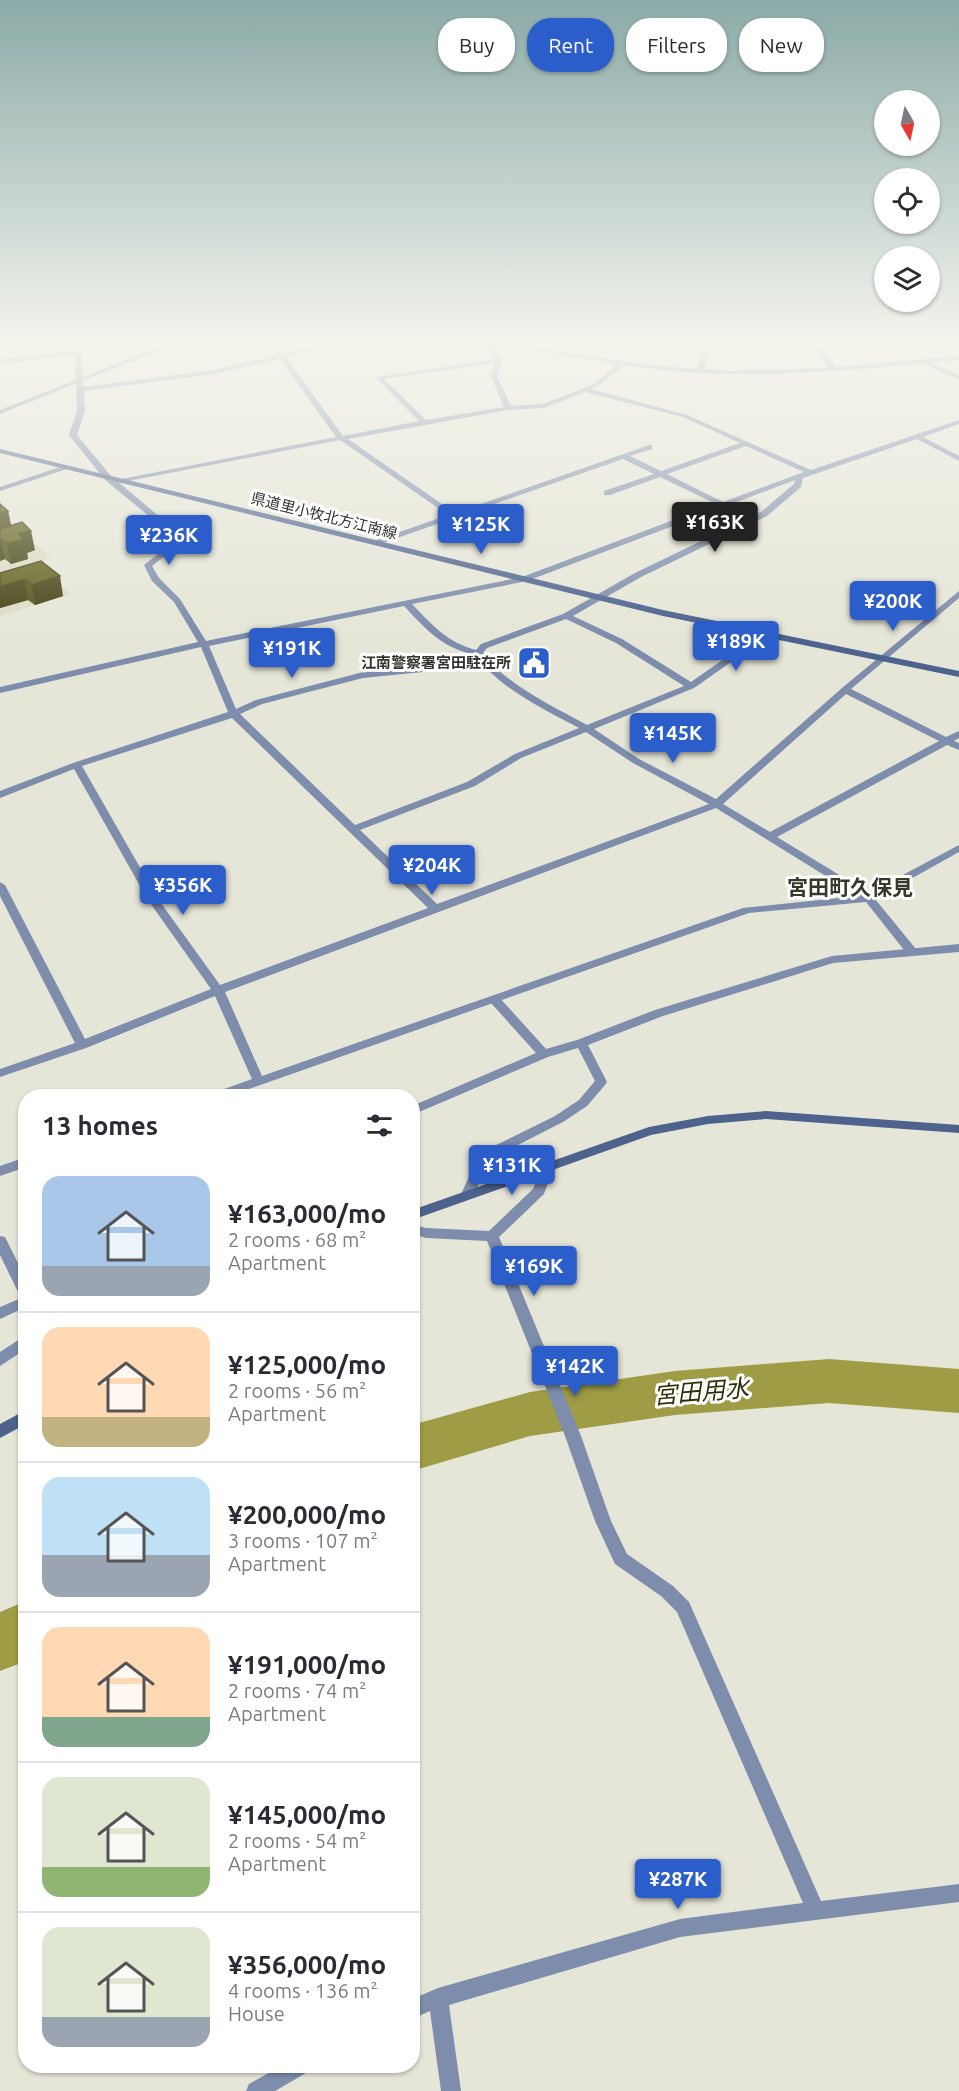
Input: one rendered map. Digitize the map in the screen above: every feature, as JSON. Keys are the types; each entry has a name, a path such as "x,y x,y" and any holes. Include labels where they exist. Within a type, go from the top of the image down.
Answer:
{"main road":[{"name":"県道里小牧北方江南線","path":"0,451 596,597 764,635 959,674"},
{"path":"420,1212 650,1131 708,1120 766,1115 959,1129"},
{"path":"0,1432 18,1421"}],"street":[{"path":"76,439 108,478 182,539 148,565 154,579 177,601 204,645 233,713 437,910"},
{"path":"121,481 332,439"},
{"path":"342,439 453,515"},
{"path":"738,439 812,473"},
{"path":"0,690 70,672 524,579 910,439"},
{"path":"922,439 959,459"},
{"path":"607,493 748,443"},
{"path":"377,543 649,447"},
{"path":"624,456 724,505"},
{"path":"0,489 66,468"},
{"path":"0,795 76,765 233,713 259,702 363,675 423,669 478,653 484,646 566,616 596,597 764,514 798,485 799,477"},
{"path":"0,1073 82,1045 218,990 717,804 845,690 959,594"},
{"path":"407,604 439,636 456,649 478,653 488,667 537,702 586,728 636,761 717,804 869,898 912,952"},
{"path":"566,616 619,642 692,686"},
{"path":"352,830 471,784 518,756 692,686 764,635"},
{"path":"845,690 959,747"},
{"path":"769,837 959,734"},
{"path":"76,765 153,900 218,990 259,1082"},
{"path":"238,1089 747,910 869,898 959,848"},
{"path":"0,885 82,1045"},
{"path":"420,1108 544,1054 581,1043 659,1013 724,995 832,960 959,948"},
{"path":"495,1000 544,1054"},
{"path":"468,1194 485,1156 559,1119 583,1103 601,1082 581,1043"},
{"path":"0,1171 18,1165"},
{"path":"420,1231 492,1236 539,1191 548,1166"},
{"path":"492,1236 573,1436 603,1521 621,1559 668,1591 683,1607 816,1912"},
{"path":"0,1241 18,1278"},
{"path":"0,1313 18,1305"},
{"path":"0,1360 18,1347"},
{"path":"420,2005 680,1928 959,1893"},
{"path":"438,1998 452,2091"},
{"path":"256,2091 287,2073"}],"shaded area":[{"path":"0,515 51,557 33,567 71,594 0,616"}],"building":[{"path":"0,504 8,511 0,513"},
{"path":"22,522 31,531 18,534 25,539 7,544 0,540 0,529"},
{"path":"41,561 60,576 32,585 24,579 0,587 0,573"}],"waterway":[{"name":"宮田用水","path":"420,1446 530,1414 675,1393 829,1381 959,1391"},
{"name":"宮田用水","path":"0,1643 18,1633"}],"place":[{"name":"江南警察署宮田駐在所","path":"534,663"}],"district":[{"name":"宮田町久保見","path":"850,888"}]}
